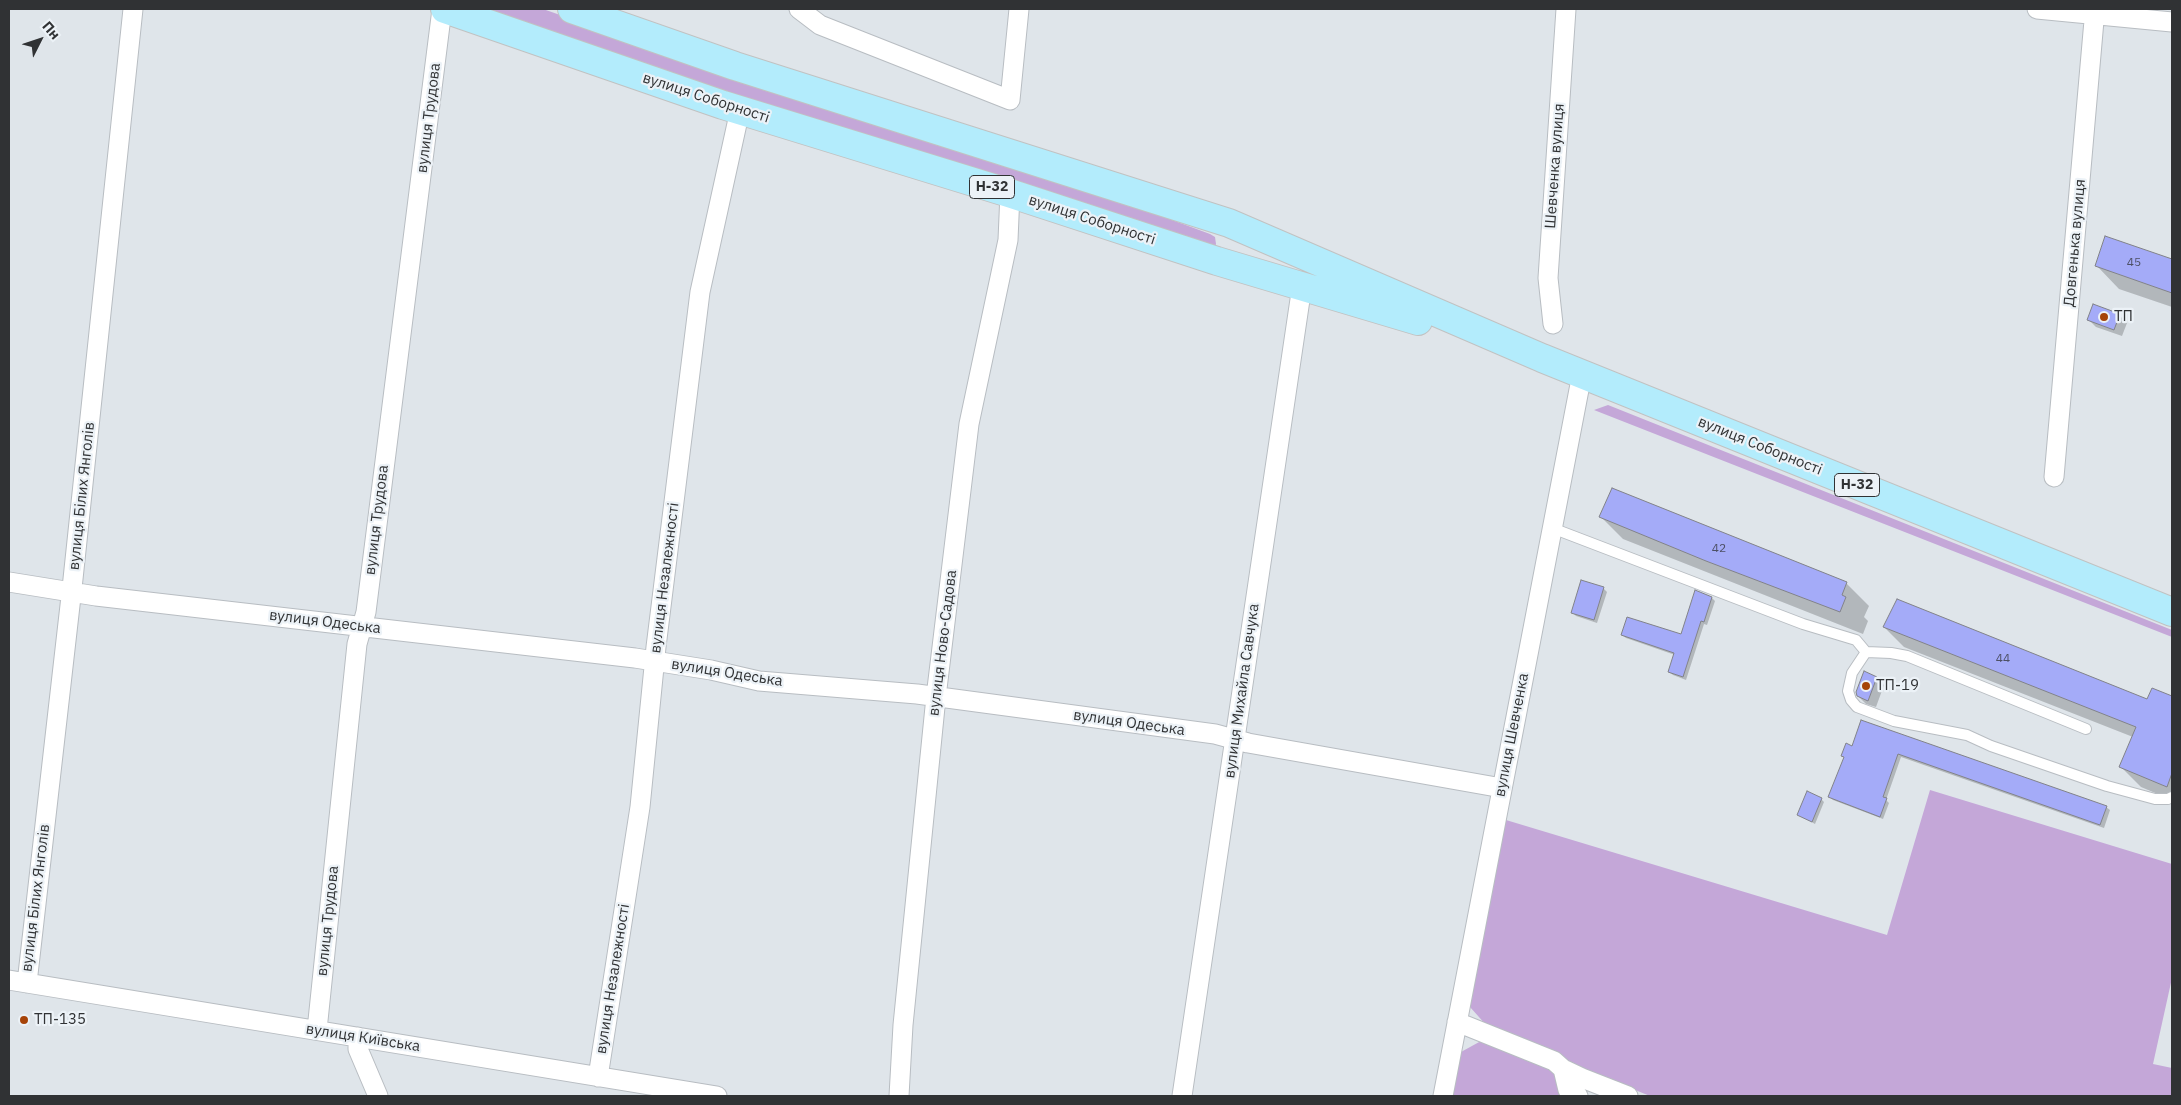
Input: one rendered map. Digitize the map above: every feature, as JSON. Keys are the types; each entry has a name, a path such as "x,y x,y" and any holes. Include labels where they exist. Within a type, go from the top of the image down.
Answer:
{"main road":[{"name":"вулиця Соборності","path":"444,9 740,110 1010,193 1217,261 1542,358"},
{"name":"вулиця Соборності","path":"572,9 735,66 1229,223 1542,358 2172,612"}],"street":[{"name":"вулиця Білих Янголів","path":"18,981 71,591 134,9"},
{"name":"вулиця Трудова","path":"316,1030 356,644 367,602 444,9"},
{"path":"799,9 820,26 1010,100 1019,9"},
{"name":"Шевченка вулиця","path":"1553,324 1548,278 1566,9"},
{"path":"2037,9 2095,12 2172,22"},
{"name":"Довгенька вулиця","path":"2054,478 2095,12"},
{"name":"вулиця Незалежності","path":"598,1077 640,807 655,662 700,292 740,110"},
{"name":"вулиця Ново-Садова","path":"899,1096 902,1025 936,697 969,424 1008,240 1010,193"},
{"name":"вулиця Михайла Савчука","path":"1182,1096 1302,286"},
{"name":"вулиця Шевченка","path":"1443,1096 1582,374"},
{"name":"вулиця Одеська","path":"9,582 655,662 711,670 759,681 917,694 1215,734 1502,788"},
{"name":"вулиця Київська","path":"18,981 717,1096"},
{"path":"1457,1022 1554,1062 1563,1069 1628,1096"},
{"path":"358,1037 358,1049 378,1096"},
{"path":"1563,1069 1568,1090 1578,1096"}],"lane":[{"path":"1552,528 1803,624 1856,640 1866,652 1907,656 2086,729"},
{"path":"1866,652 1852,674 1848,691 1851,700 1857,707 1894,721 1967,735 2000,749 2106,786 2155,799 2168,799 2172,797"}],"shaded area":[{"path":"475,9 543,9 734,76 1018,163 1210,234 1215,237 1216,244 1215,247 727,97"},
{"path":"1608,405 2172,630 2172,637 1594,410"},
{"path":"1930,790 2172,864 2172,978 2153,1064 2172,1068 2172,1096 1650,1096 1576,1066 1560,1055 1487,1026 1470,1007 1506,820 1887,935"},
{"path":"1481,1041 1554,1070 1563,1096 1452,1096 1461,1052"}],"building":[{"path":"2105,236 2172,259 2172,293 2095,266"},
{"name":"ТП","path":"2093,304 2120,314 2114,330 2087,320"},
{"path":"1612,488 1847,582 1842,595 1846,597 1840,612 1706,561 1599,517"},
{"path":"1581,580 1604,587 1594,620 1571,613"},
{"path":"1695,590 1712,597 1704,622 1701,621 1683,677 1668,672 1674,653 1621,635 1627,617 1681,634"},
{"path":"1897,599 2147,699 2152,688 2172,696 2172,773 2167,787 2119,767 2136,727 1883,627"},
{"name":"ТП-19","path":"1864,671 1877,677 1868,701 1857,696 1856,692"},
{"path":"1861,720 2107,806 2100,825 1898,754 1883,797 1887,798 1880,817 1828,797 1844,757 1841,756 1846,743 1852,746"},
{"path":"1807,791 1822,798 1812,822 1797,815"}],"place":[{"name":"ТП","path":"2104,317"},
{"name":"ТП-19","path":"1866,686"},
{"name":"ТП-135","path":"24,1020"}]}
